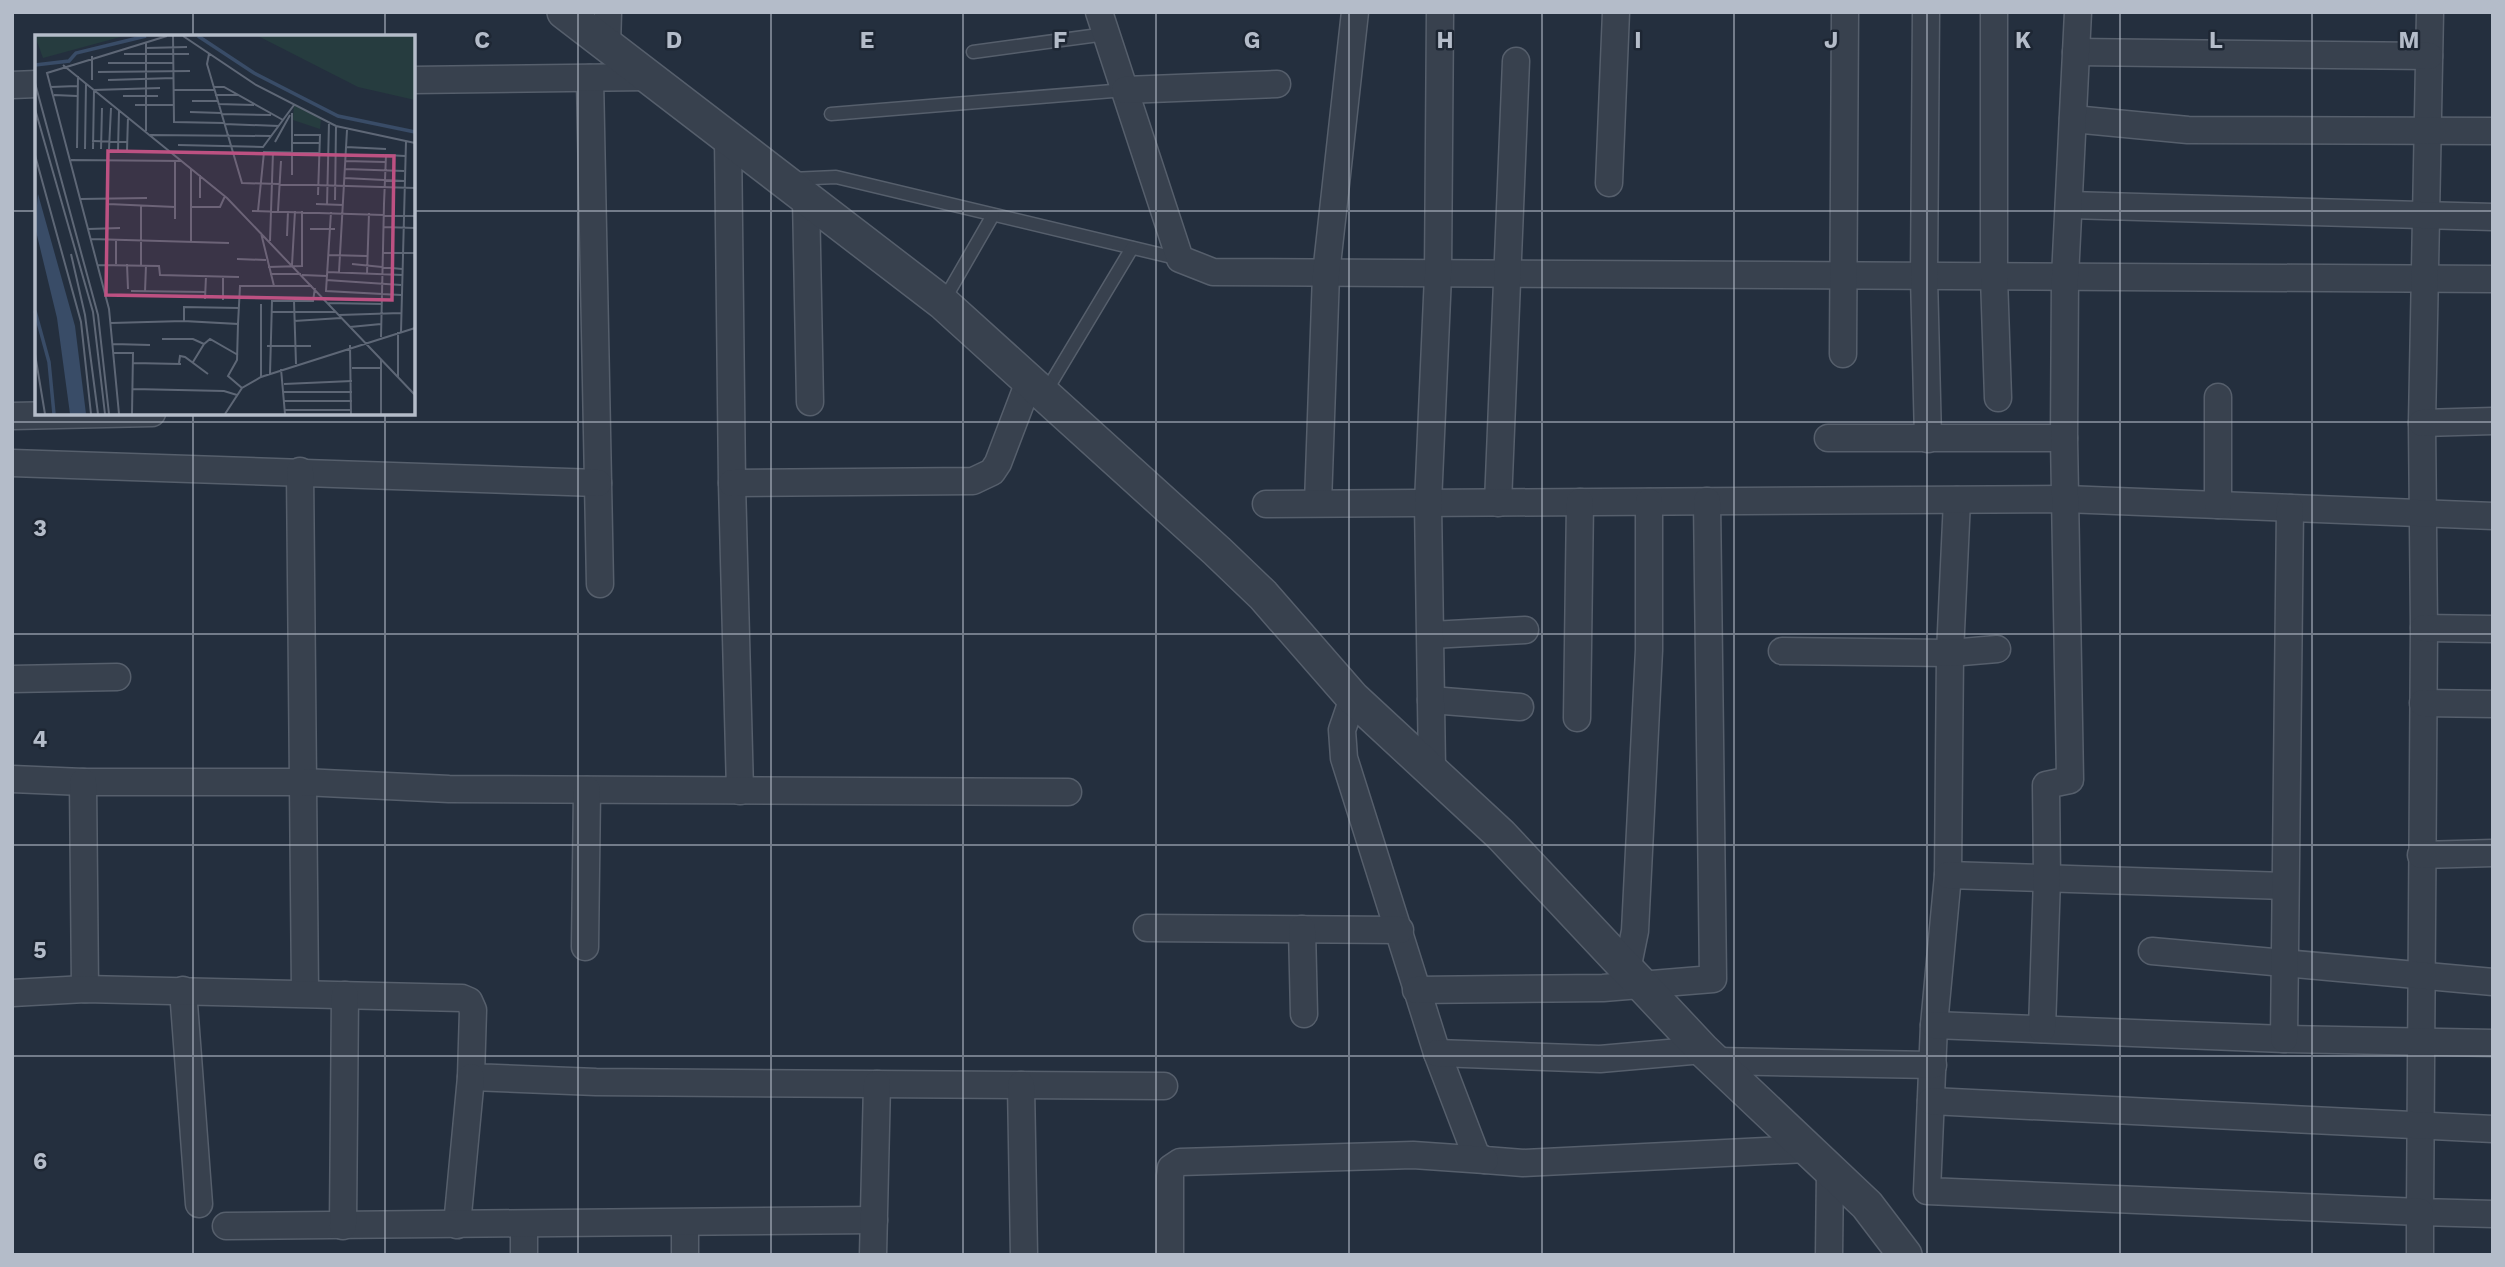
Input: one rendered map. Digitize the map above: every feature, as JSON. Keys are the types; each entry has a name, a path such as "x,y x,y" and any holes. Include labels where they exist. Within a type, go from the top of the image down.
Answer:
{"street":[{"path":"564,12 943,303 1263,595 1353,698 1433,768 1501,835 1710,1055 1867,1205 1905,1255"},
{"path":"607,46 608,12"},
{"path":"1318,503 1326,274 1355,12"},
{"path":"1433,768 1427,503 1438,275 1440,12"},
{"path":"1609,183 1616,12"},
{"path":"1843,354 1846,12"},
{"path":"1926,12 1924,277 1928,439"},
{"path":"1994,12 1994,277 1998,398"},
{"path":"2042,1029 2047,878 2046,785 2070,780 2064,438 2065,277 2078,12"},
{"path":"2420,1255 2424,628 2421,423 2430,12"},
{"path":"1103,23 1180,259 1213,272 2493,279"},
{"path":"2076,52 2429,56"},
{"path":"1498,503 1517,61"},
{"path":"415,80 647,77"},
{"path":"590,78 600,584"},
{"path":"12,85 35,84"},
{"path":"1125,90 1277,84"},
{"path":"2073,120 2188,130 2493,131"},
{"path":"729,139 732,483 740,790"},
{"path":"794,189 810,402"},
{"path":"2069,205 2493,217"},
{"path":"732,483 959,481 984,477 998,463 1037,386"},
{"path":"2218,397 2218,505"},
{"path":"12,416 59,415"},
{"path":"2421,423 2493,421"},
{"path":"1828,438 2064,438"},
{"path":"12,463 598,483"},
{"path":"300,471 305,992"},
{"path":"1266,504 2065,499 2493,516"},
{"path":"1957,500 1950,653 1948,875 1934,1026 1927,1191 2493,1214"},
{"path":"1416,989 1634,977 1713,979 1707,501"},
{"path":"1577,718 1580,502"},
{"path":"1634,977 1649,650 1649,502"},
{"path":"2284,1039 2290,508"},
{"path":"2424,628 2493,629"},
{"path":"1431,635 1525,630"},
{"path":"1782,651 1950,653 1997,649"},
{"path":"12,679 117,677"},
{"path":"1353,698 1342,730 1341,746 1437,1053 1470,1144 1476,1155 1485,1160"},
{"path":"1431,700 1520,706"},
{"path":"2423,703 2493,704"},
{"path":"12,779 83,782 303,782 449,789 1068,792"},
{"path":"83,782 85,989"},
{"path":"585,947 587,790"},
{"path":"2421,855 2493,853"},
{"path":"1948,875 2285,886"},
{"path":"1147,928 1400,930"},
{"path":"1303,929 1304,1014"},
{"path":"2152,951 2493,982"},
{"path":"12,993 85,989 305,992 462,998 469,1001 474,1026 457,1225"},
{"path":"183,990 199,1204"},
{"path":"343,1226 345,995"},
{"path":"1934,1026 2493,1044"},
{"path":"1437,1053 1600,1059 1710,1055 1933,1065"},
{"path":"471,1077 1164,1086"},
{"path":"873,1255 877,1084"},
{"path":"1021,1085 1024,1255"},
{"path":"1931,1101 2493,1129"},
{"path":"1170,1255 1170,1176 1171,1168 1180,1162 1413,1155 1523,1163 1806,1149"},
{"path":"1829,1255 1830,1171"},
{"path":"226,1226 874,1220"},
{"path":"685,1223 685,1255"},
{"path":"524,1225 524,1255"}],"lane":[{"path":"973,52 1103,23"},
{"path":"831,114 1125,90"},
{"path":"794,189 836,177 1180,259"},
{"path":"943,303 993,215"},
{"path":"1037,386 1132,248"}]}
